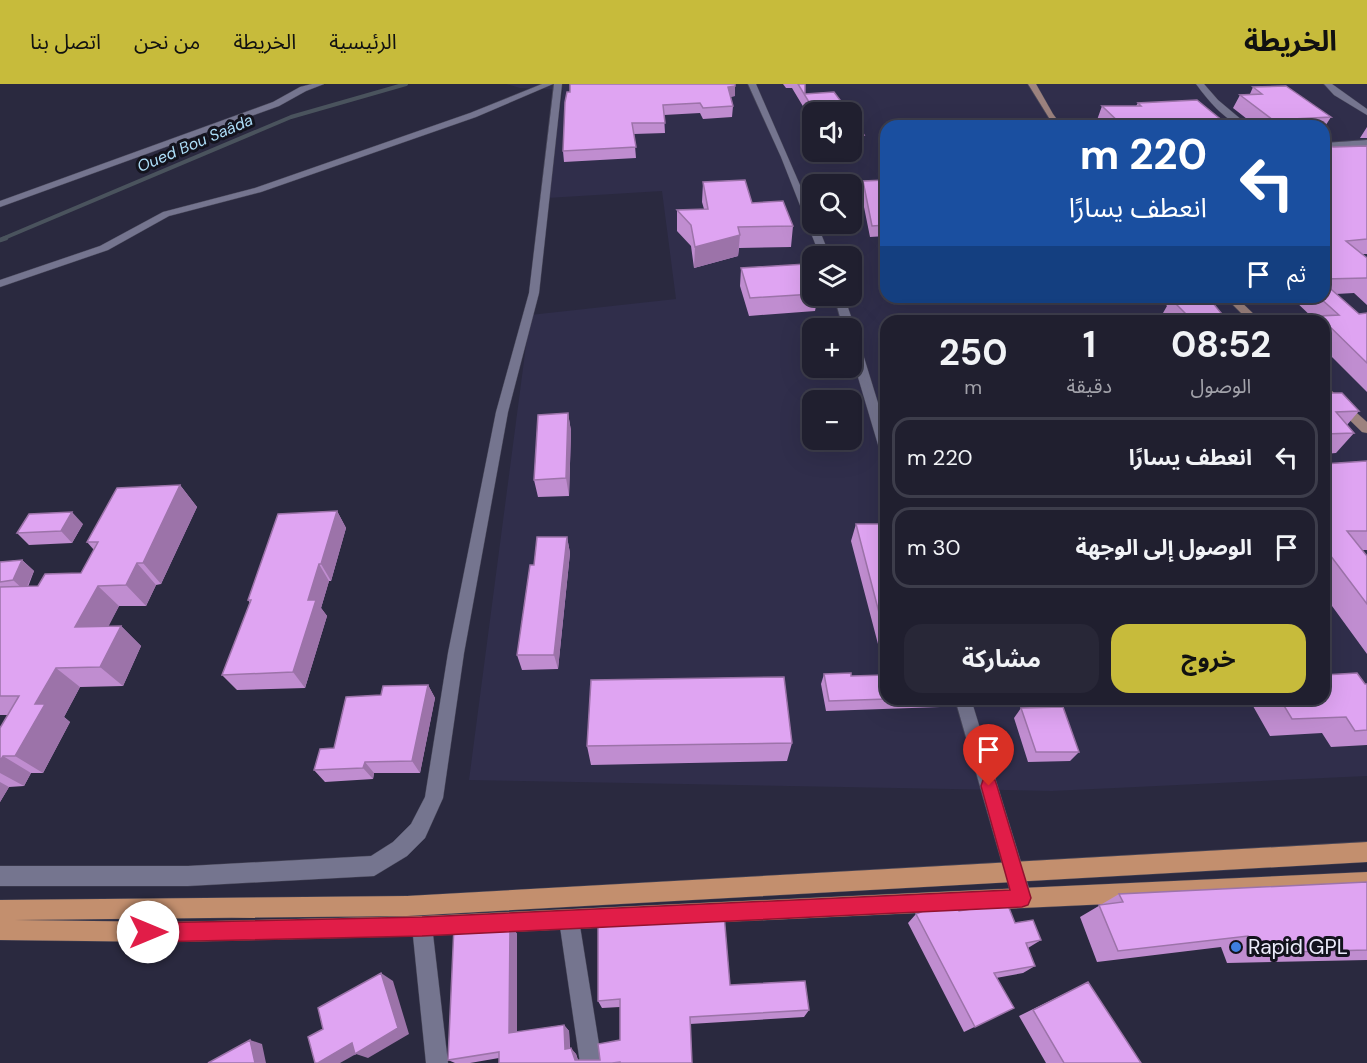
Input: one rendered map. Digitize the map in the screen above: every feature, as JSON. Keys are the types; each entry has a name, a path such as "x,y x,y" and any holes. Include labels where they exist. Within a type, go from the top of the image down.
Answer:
{"main road":[{"path":"1032,84 1053,120"},
{"path":"1236,303 1249,315"},
{"path":"1330,394 1367,429"},
{"path":"0,910 407,906 1367,852"},
{"path":"0,930 170,933 422,926 1367,882"}],"street":[{"path":"0,204 276,104 303,89 320,84"},
{"path":"0,284 104,248 166,214 258,190 473,115 549,84"},
{"path":"0,876 188,876 374,866 400,849 418,831 434,798 456,653 502,412 534,292 558,84"},
{"path":"752,84 821,246"},
{"path":"1200,84 1215,102 1238,120"},
{"path":"1328,84 1336,93 1367,113"},
{"path":"1330,146 1367,143"},
{"path":"862,370 880,429"},
{"path":"965,705 1022,898"},
{"path":"569,920 591,1063"},
{"path":"422,926 437,1063"}],"shaded area":[{"path":"506,84 1367,84 1367,776 1052,791 469,780 530,315 676,299 662,191 547,198 563,90 520,88"}],"building":[{"path":"570,84 735,84 735,86 728,87 733,106 703,108 700,103 663,105 665,123 632,123 636,147 563,151 565,102 567,92 570,92"},
{"path":"798,84 805,84 805,94 834,92 842,102 809,102"},
{"path":"1286,86 1331,117 1273,120 1240,95 1262,94 1253,87"},
{"path":"1197,100 1222,120 1117,120 1102,106 1141,106 1138,103"},
{"path":"1330,145 1333,147 1367,146 1367,239 1346,241 1367,258 1367,278 1330,279"},
{"path":"745,180 752,203 783,201 793,226 738,227 740,235 695,247 691,225 677,210 708,209 703,182"},
{"path":"880,180 880,225 872,226 863,181"},
{"path":"802,264 802,295 750,298 741,268"},
{"path":"1330,288 1359,314 1367,313 1367,363 1330,327 1330,315 1339,315 1326,303 1330,303"},
{"path":"1175,303 1213,303 1223,315 1187,315"},
{"path":"1330,393 1342,393 1359,411 1336,412 1354,433 1330,434"},
{"path":"568,413 566,478 534,480 538,415"},
{"path":"1367,461 1367,531 1347,531 1367,556 1367,604 1330,555 1330,464"},
{"path":"180,485 143,563 137,563 126,585 98,586 75,627 121,626 100,667 56,668 35,704 45,704 15,756 3,756 0,761 0,728 19,696 0,696 0,587 38,586 45,574 81,573 98,542 87,542 117,488"},
{"path":"337,511 308,600 316,600 293,672 222,675 251,600 248,600 278,514"},
{"path":"72,512 61,531 17,533 29,514"},
{"path":"856,524 880,524 880,616"},
{"path":"537,537 567,537 554,655 517,655 530,565 534,565"},
{"path":"22,560 13,580 0,582 0,562"},
{"path":"1357,673 1367,684 1367,730 1355,731 1346,717 1292,719 1284,705 1330,705 1330,675"},
{"path":"824,674 880,675 880,699 829,701"},
{"path":"784,677 792,743 587,746 591,680"},
{"path":"428,685 412,761 365,762 363,768 314,770 320,749 334,748 346,697 381,695 383,686"},
{"path":"1063,707 1079,752 1036,752 1021,708"},
{"path":"1367,882 1367,950 1255,953 1248,936 1118,951 1099,905 1123,902 1119,894"},
{"path":"1007,903 1015,923 1033,920 1041,940 1026,943 1035,966 994,973 1014,1008 975,1027 916,914 935,906 956,905 959,911"},
{"path":"724,914 730,985 805,981 809,1010 690,1017 692,1063 499,1063 499,1052 448,1060 454,926 510,924 509,1033 564,1025 565,1049 571,1048 575,1060 600,1060 598,1044 620,1040 620,999 598,1001 598,922"},
{"path":"381,973 398,1028 355,1054 352,1043 315,1063 308,1037 323,1029 318,1008"},
{"path":"1088,982 1141,1063 1064,1063 1033,1010"},
{"path":"250,1040 255,1063 208,1063"}],"waterway":[{"name":"Oued Bou Saâda","path":"2,239 291,117 406,84"},
{"name":"Oued Bou Saâda","path":"0,240 6,238"}],"place":[{"name":"Rapid GPL","path":"1236,947"}],"route":[{"path":"148,932 422,926 1022,898 989,786"}]}
